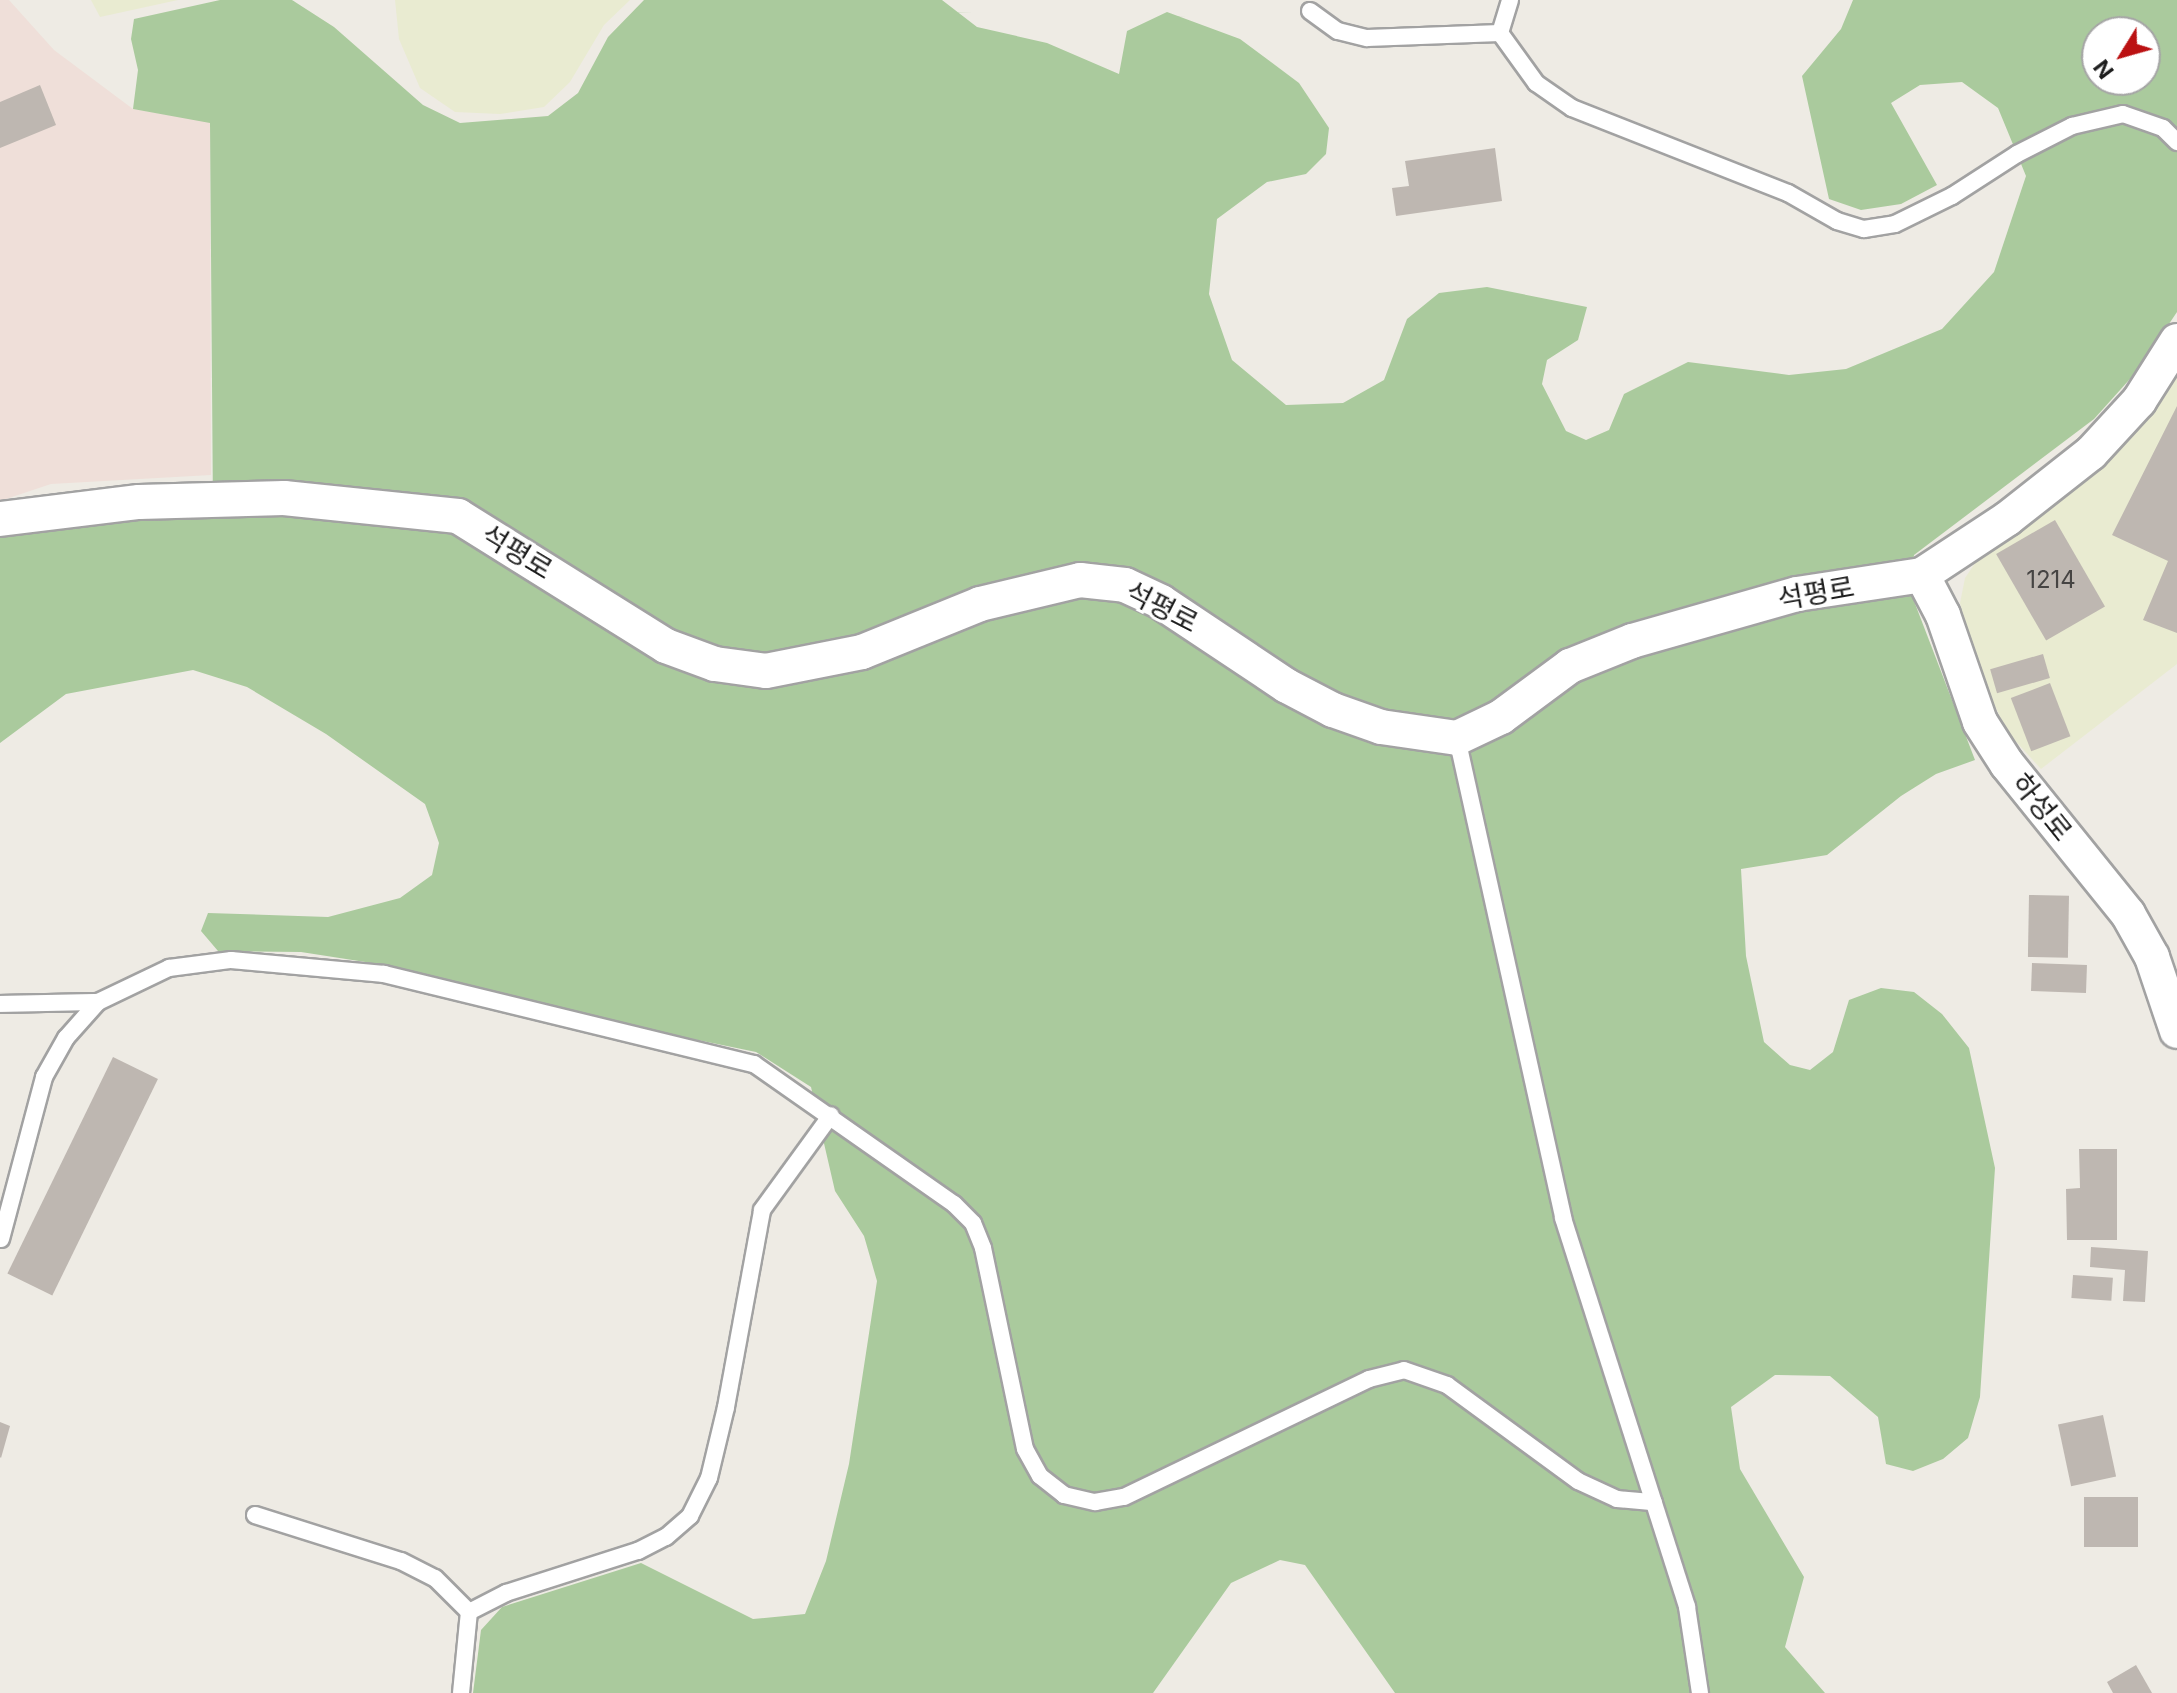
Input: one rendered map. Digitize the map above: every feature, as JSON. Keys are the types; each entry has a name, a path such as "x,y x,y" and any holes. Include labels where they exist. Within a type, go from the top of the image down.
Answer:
{"street":[{"name":"석평로","path":"0,519 139,502 284,498 458,516 666,646 715,664 766,671 862,652 980,604 1080,580 1125,585 1161,602 1287,686 1333,710 1381,727 1457,738 1501,717 1570,666 1632,641 1797,594 1922,575 2091,453 2139,401 2177,341"},
{"name":"하성로","path":"1922,575 1943,615 1980,722 2007,764 2128,914 2152,957 2177,1031"}],"lane":[{"path":"1500,33 1510,0"},
{"path":"1310,11 1338,31 1367,38 1500,33"},
{"path":"1500,33 1536,83 1572,108 1788,193 1837,221 1864,229 1895,224 1952,196 2017,154 2072,126 2123,114 2163,128 2177,142"},
{"path":"1457,738 1563,1218 1687,1607 1700,1693"},
{"path":"1,1239 44,1077 66,1038 98,1002 169,968 231,960 384,974 754,1064 831,1115 973,1223 1025,1449 1040,1476 1064,1495 1095,1502 1124,1497 1369,1379 1404,1370 1447,1385 1578,1481 1617,1499 1654,1502"},
{"path":"0,1004 98,1002"},
{"path":"469,1612 506,1593 638,1551 666,1537 690,1516 709,1478 726,1407 762,1210 831,1115"},
{"path":"255,1515 401,1561 435,1578 469,1612"},
{"path":"461,1693 469,1612"}],"shaded area":[{"path":"0,0 9,0 54,50 133,109 210,122 211,475 51,484 0,501"}],"green space":[{"path":"91,0 178,0 100,17"},
{"path":"220,0 292,0 334,27 423,105 460,123 548,116 578,93 608,37 644,0 942,0 977,27 1047,43 1119,74 1127,31 1167,12 1240,39 1299,83 1329,128 1326,154 1306,174 1267,182 1217,219 1209,294 1232,360 1286,405 1343,403 1384,380 1407,319 1439,293 1487,287 1587,307 1578,340 1547,360 1542,384 1566,431 1586,440 1609,430 1624,394 1688,362 1789,375 1846,369 1942,329 1994,272 2026,176 1998,108 1962,82 1920,85 1891,103 1937,185 1901,204 1861,210 1829,199 1802,76 1841,29 1853,0 2177,0 2177,312 2138,370 2094,419 1914,555 1909,588 1975,760 1936,774 1901,796 1827,855 1741,869 1746,956 1764,1042 1790,1065 1810,1070 1833,1052 1849,1000 1881,988 1914,992 1942,1014 1969,1048 1995,1168 1980,1397 1968,1438 1943,1459 1913,1471 1886,1464 1878,1417 1830,1376 1775,1375 1731,1407 1740,1469 1804,1577 1785,1647 1825,1693 1395,1693 1305,1565 1280,1560 1231,1583 1153,1693 473,1693 481,1630 502,1607 641,1563 753,1619 805,1614 826,1561 849,1464 877,1281 864,1236 835,1191 811,1087 756,1052 567,1013 391,966 301,952 218,951 201,931 208,913 328,917 400,898 432,875 439,843 425,804 326,734 247,687 193,670 66,694 0,743 0,532 213,512 210,123 133,109 138,70 131,39 134,19"},
{"path":"395,0 630,0 604,25 570,82 544,107 500,114 455,112 420,88 399,39"},
{"path":"2177,372 2177,664 2041,769 2008,733 1981,677 1960,603 1965,578 1984,550"}],"building":[{"path":"40,85 56,125 0,148 0,102"},
{"path":"1495,148 1502,201 1396,216 1392,188 1409,186 1405,161"},
{"path":"2177,406 2177,633 2143,620 2168,561 2112,535"},
{"path":"2055,520 2105,607 2046,641 1996,554"},
{"path":"2043,654 2050,678 1997,693 1990,669"},
{"path":"2050,683 2070,736 2031,751 2011,698"},
{"path":"2029,895 2069,896 2068,958 2028,957"},
{"path":"2032,963 2087,965 2086,993 2031,991"},
{"path":"113,1057 158,1079 52,1296 7,1274"},
{"path":"2079,1149 2117,1149 2117,1240 2067,1240 2066,1189 2080,1188"},
{"path":"2091,1247 2148,1251 2145,1302 2123,1301 2125,1270 2090,1267"},
{"path":"2073,1275 2113,1278 2111,1301 2071,1298"},
{"path":"2103,1415 2116,1477 2071,1486 2058,1425"},
{"path":"0,1422 10,1426 1,1458 0,1457"},
{"path":"2084,1497 2138,1497 2138,1547 2084,1547"},
{"path":"2136,1665 2152,1693 2113,1693 2107,1682"}]}
